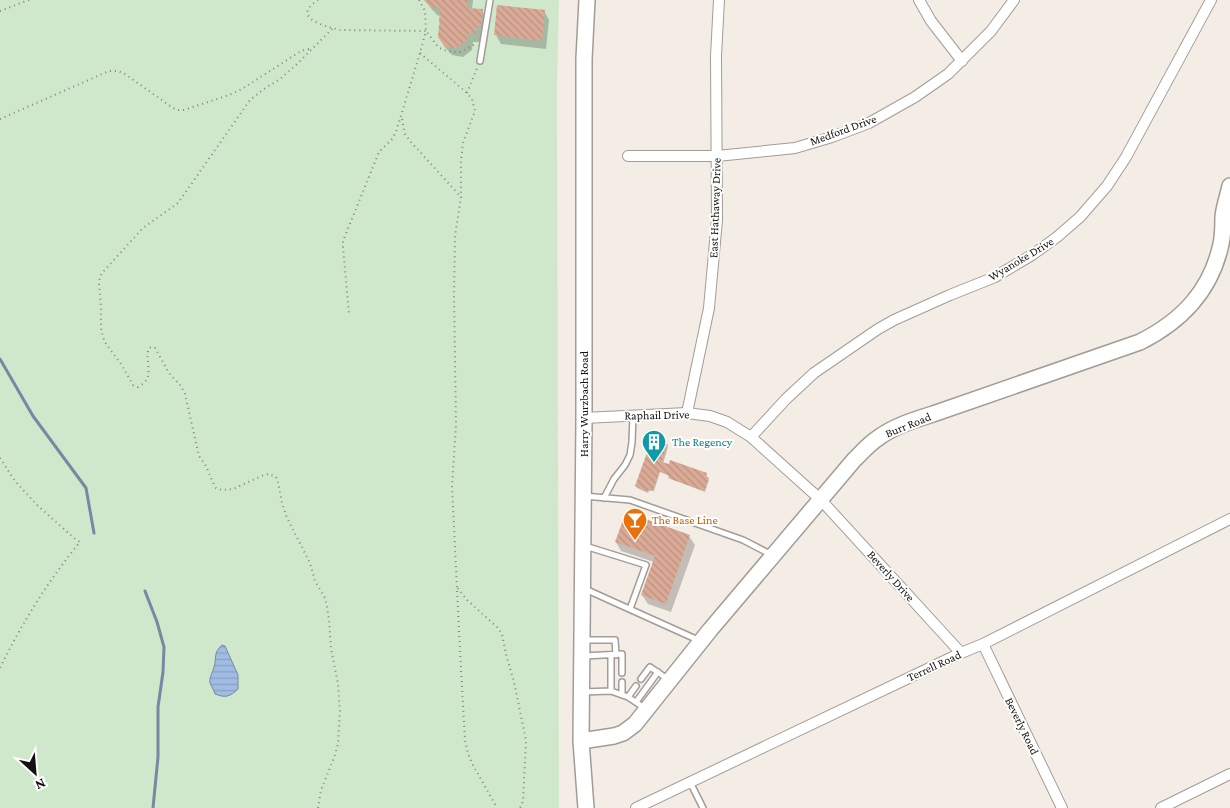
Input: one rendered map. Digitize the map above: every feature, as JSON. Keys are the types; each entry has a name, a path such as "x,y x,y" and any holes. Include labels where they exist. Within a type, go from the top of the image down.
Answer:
{"street":[{"name":"Harry Wurzbach Road","path":"586,808 581,741 581,692 584,418 584,59 587,0"},
{"name":"East Hathaway Drive","path":"687,413 709,308 717,220 716,56 719,0"},
{"path":"918,0 931,21 962,61"},
{"name":"Medford Drive","path":"628,156 717,156 795,148 869,123 903,105 948,74 991,31 1014,0"},
{"name":"Wyanoke Drive","path":"751,437 786,398 814,374 878,329 995,276 1032,255 1080,217 1107,186 1126,157 1211,0"},
{"name":"Burr Road","path":"581,741 614,736 623,733 635,724 641,705 663,676 701,641 869,445 888,431 912,420 943,411 1140,342 1158,333 1181,316 1199,295 1213,270 1221,243 1230,186"},
{"name":"Raphail Drive","path":"584,418 687,413 710,416 727,422 751,437 821,500"},
{"name":"Beverly Drive","path":"821,500 961,653"},
{"name":"Terrell Road","path":"638,808 983,644 1230,519"},
{"name":"Beverly Road","path":"983,644 1062,808"},
{"path":"1160,808 1230,774"}],"lane":[{"path":"480,61 490,0"},
{"path":"604,498 630,455 633,415"},
{"path":"583,496 630,500 744,540 773,556"},
{"path":"583,546 646,565 630,608"},
{"path":"582,588 701,641"},
{"path":"582,640 615,640 611,691"},
{"path":"582,656 622,654 622,673"},
{"path":"641,679 650,667 663,676"},
{"path":"622,682 622,695"},
{"path":"628,697 636,686"},
{"path":"581,692 611,691 628,697 641,705"},
{"path":"690,782 703,808"}],"path":[{"path":"0,11 28,0"},
{"path":"318,0 307,10 307,15 315,21 333,28 340,30 426,31"},
{"path":"349,314 344,241 379,152 392,139 402,117 426,31 425,12 419,0"},
{"path":"318,808 321,790 338,744 340,711 338,684 332,658 328,606 315,581 310,562 287,518 276,477 269,474 233,489 222,490 216,488 199,456 182,386 170,373 155,348 149,348 149,373 146,380 138,387 133,385 121,364 106,344 101,328 99,283 102,273 143,228 178,203 250,100 294,68 333,28"},
{"path":"426,31 438,47 453,52 461,52 484,38"},
{"path":"0,119 109,71 118,71 125,74 173,108 184,110 242,89 301,51 312,49"},
{"path":"420,54 467,93 472,100 475,111 463,143 461,197 455,236 456,425 452,486 465,740 472,765 497,808"},
{"path":"467,93 480,61"},
{"path":"402,117 402,125 410,141 461,197"},
{"path":"0,458 15,480 37,505 80,542 52,578 34,606 0,668"},
{"path":"457,586 467,600 498,628 502,634 519,700 526,740 523,801 520,808"}],"green space":[{"path":"0,0 559,0 557,87 559,808 0,808"}],"water":[{"path":"222,645 225,646 238,675 238,689 232,694 225,696 215,694 210,683 216,653"}],"building":[{"path":"425,0 467,0 467,8 483,9 481,26 477,26 476,34 468,33 467,40 457,48 445,47 438,37 440,8 430,7"},
{"path":"497,5 545,10 542,41 494,35"},
{"name":"The Regency","path":"653,436 668,444 662,462 669,464 670,460 707,473 706,476 709,478 704,491 668,478 669,476 660,471 653,490 648,490 647,492 635,486"},
{"path":"626,512 690,535 666,604 641,595 655,556 615,542"}],"waterway":[{"path":"0,359 33,416 86,488 94,533"},
{"path":"145,591 164,647 158,707 158,757 153,808"}],"place":[{"name":"The Regency","path":"654,463"},
{"name":"The Base Line","path":"635,541"}]}
